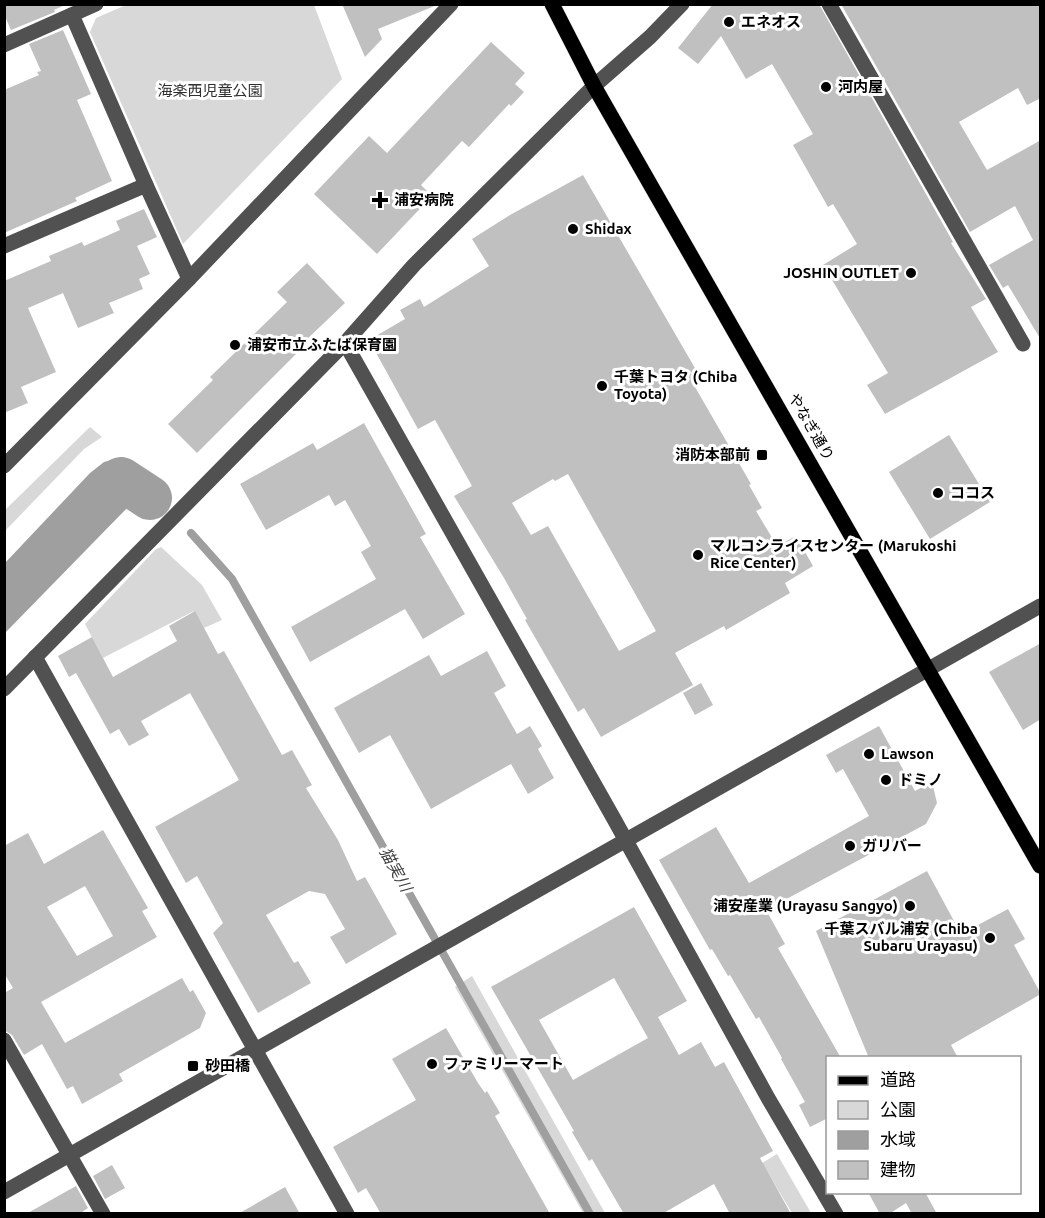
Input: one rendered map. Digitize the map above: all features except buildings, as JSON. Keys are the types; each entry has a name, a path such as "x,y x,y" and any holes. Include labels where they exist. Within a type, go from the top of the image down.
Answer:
{"main road":[{"name":"やなぎ通り","path":"552,4 594,86 1041,866"}],"street":[{"path":"4,45 96,4"},
{"path":"4,466 189,279 451,4"},
{"path":"4,689 345,343 414,265 594,86 650,37 682,4"},
{"path":"829,4 1023,344"},
{"path":"72,15 189,279"},
{"path":"4,246 146,185"},
{"path":"345,343 768,1098 836,1214"},
{"path":"4,1192 1041,606"},
{"path":"35,657 347,1214"},
{"path":"4,1040 103,1214"}],"green space":[{"name":"海楽西児童公園","path":"126,5 314,5 342,79 183,244 90,32 96,18"},
{"path":"90,427 102,437 84,449 5,531 5,510"},
{"path":"161,547 202,585 222,620 204,628 194,611 103,658 85,624 156,549"},
{"path":"472,976 605,1213 583,1213 455,987"},
{"path":"777,1154 811,1213 792,1213 762,1163"}],"water":[{"path":"122,457 139,466 156,481 5,633 5,563 90,473 104,462"}],"waterway":[{"name":"猫実川","path":"97,504 121,479 150,498"},
{"name":"猫実川","path":"191,533 232,579 590,1214"}],"place":[{"name":"エネオス","path":"729,22"},
{"name":"河内屋","path":"826,87"},
{"name":"浦安病院","path":"380,200"},
{"name":"Shidax","path":"573,229"},
{"name":"JOSHIN OUTLET","path":"911,273"},
{"name":"浦安市立ふたば保育園","path":"235,345"},
{"name":"千葉トヨタ (Chiba Toyota)","path":"602,386"},
{"name":"消防本部前","path":"762,455"},
{"name":"ココス","path":"938,493"},
{"name":"マルコシライスセンター (Marukoshi Rice Center)","path":"698,555"},
{"name":"Lawson","path":"869,754"},
{"name":"ドミノ","path":"886,780"},
{"name":"ガリバー","path":"850,846"},
{"name":"浦安産業 (Urayasu Sangyo)","path":"910,906"},
{"name":"千葉スバル浦安 (Chiba Subaru Urayasu)","path":"990,938"},
{"name":"ファミリーマート","path":"432,1064"},
{"name":"砂田橋","path":"193,1066"}]}
